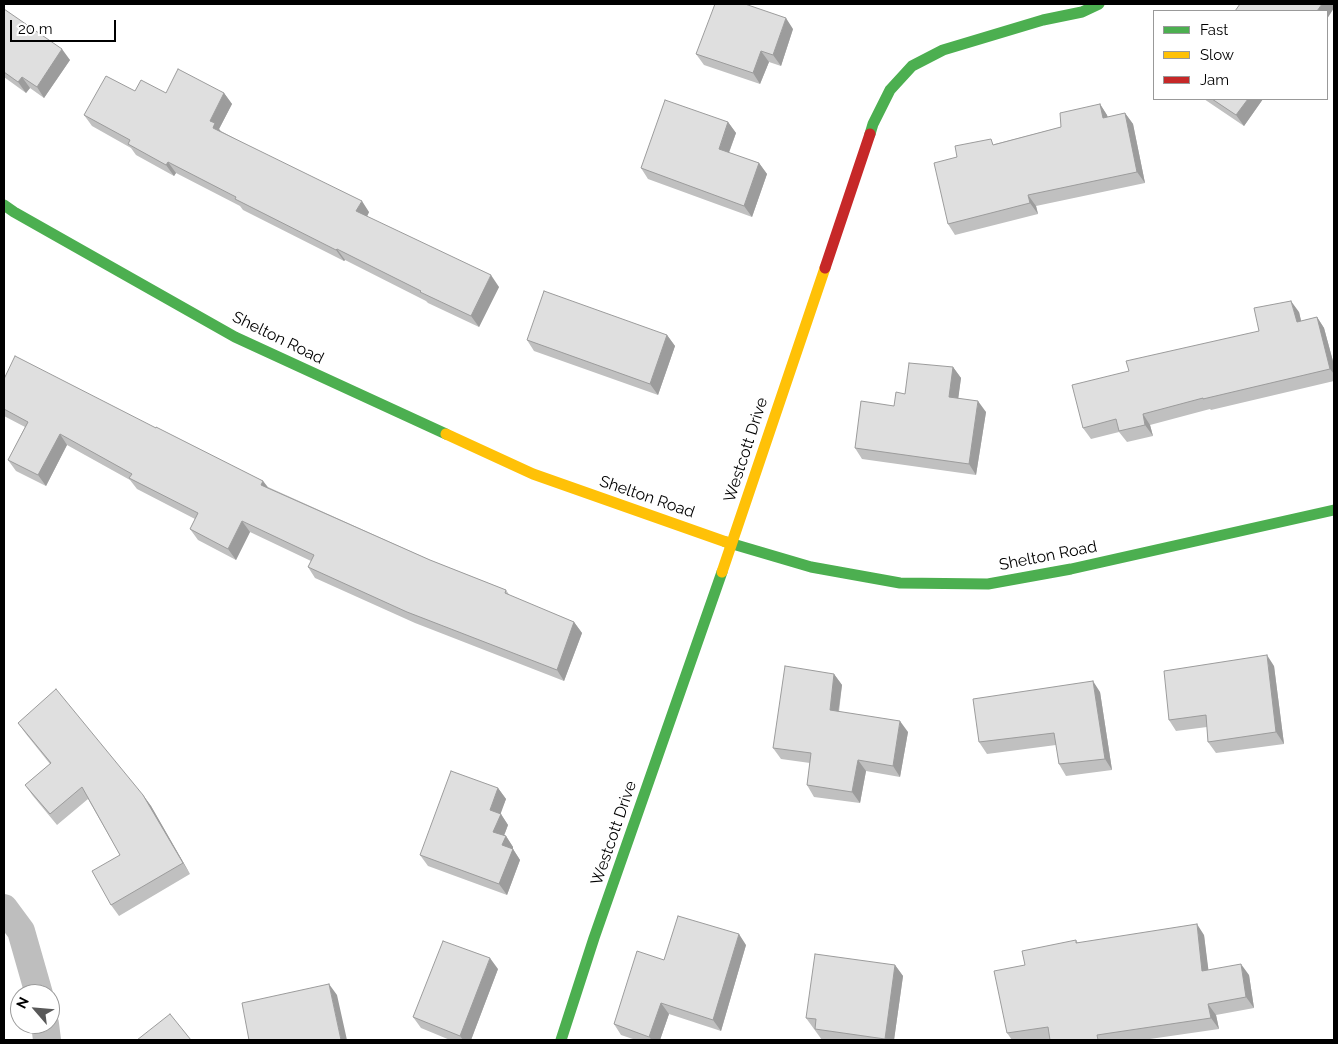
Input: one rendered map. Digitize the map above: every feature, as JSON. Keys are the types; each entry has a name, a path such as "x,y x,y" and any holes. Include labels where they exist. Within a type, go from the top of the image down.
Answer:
{"street":[{"name":"Westcott Drive","path":"560,1040 732,544 872,124 890,90 912,66 943,50 1043,20 1082,12 1099,4"},
{"name":"Shelton Road","path":"4,205 244,341 533,474 732,544 811,567 900,583 988,584 1071,569 1334,510"},
{"path":"4,908 21,931 36,984"}],"building":[{"path":"715,4 745,4 786,18 773,55 761,51 753,73 696,54"},
{"path":"1240,4 1322,4 1318,10 1236,10"},
{"path":"4,9 62,49 37,87 22,77 18,82 4,72"},
{"path":"178,69 224,93 210,121 215,123 213,128 362,201 356,211 491,275 471,316 235,199 236,197 168,162 166,165 128,144 130,140 84,115 106,76 135,91 141,80 166,93"},
{"path":"665,100 728,122 719,149 759,163 744,206 641,168"},
{"path":"1214,100 1247,100 1236,115"},
{"path":"1100,104 1103,118 1125,113 1137,172 1028,195 1030,203 948,224 934,163 957,157 955,146 991,139 993,145 1061,127 1060,113"},
{"path":"544,291 667,335 650,384 527,340"},
{"path":"1291,301 1297,322 1317,317 1330,369 1203,398 1143,414 1145,425 1119,431 1116,419 1083,428 1072,385 1129,371 1126,361 1259,331 1254,308"},
{"path":"15,356 263,481 261,485 430,560 506,590 505,593 574,622 557,670 407,612 308,567 314,555 242,521 228,549 190,529 198,513 129,478 132,474 60,434 38,475 8,460 28,422 4,409 4,379"},
{"path":"909,363 953,367 949,397 978,401 969,464 855,448 861,401 894,406 896,392 905,394"},
{"path":"1267,655 1276,732 1208,742 1206,715 1169,720 1164,671"},
{"path":"785,666 834,674 830,710 900,721 893,766 858,760 852,792 807,785 811,753 773,748"},
{"path":"1093,681 1105,759 1059,764 1054,733 979,742 973,699"},
{"path":"56,689 143,795 183,863 111,905 92,871 120,855 82,787 50,814 25,785 51,763 18,723"},
{"path":"451,771 498,788 490,810 501,814 493,832 506,836 502,845 513,849 499,884 420,855"},
{"path":"678,916 739,934 713,1020 661,1003 649,1037 614,1024 637,951 664,960"},
{"path":"1197,924 1202,971 1241,964 1246,997 1208,1004 1211,1018 1097,1035 1098,1040 1050,1040 1048,1027 1007,1033 994,971 1025,965 1022,951 1076,940 1076,943"},
{"path":"443,941 490,958 460,1036 413,1017"},
{"path":"815,954 895,965 885,1039 815,1029 816,1019 806,1018"},
{"path":"329,984 341,1040 249,1040 242,1003"},
{"path":"170,1014 191,1040 137,1040"}],"traffic: fast":[{"path":"870,134 890,90 912,66 943,50 1043,20 1082,12 1099,4"},
{"path":"4,205 235,337 446,434"},
{"path":"726,542 811,567 900,583 988,584 1071,569 1334,510"},
{"path":"561,1040 594,938 722,572"}],"traffic: slow":[{"path":"722,572 825,268"},
{"path":"446,434 533,474 726,542"}],"traffic: jam":[{"path":"825,268 870,134"}]}
